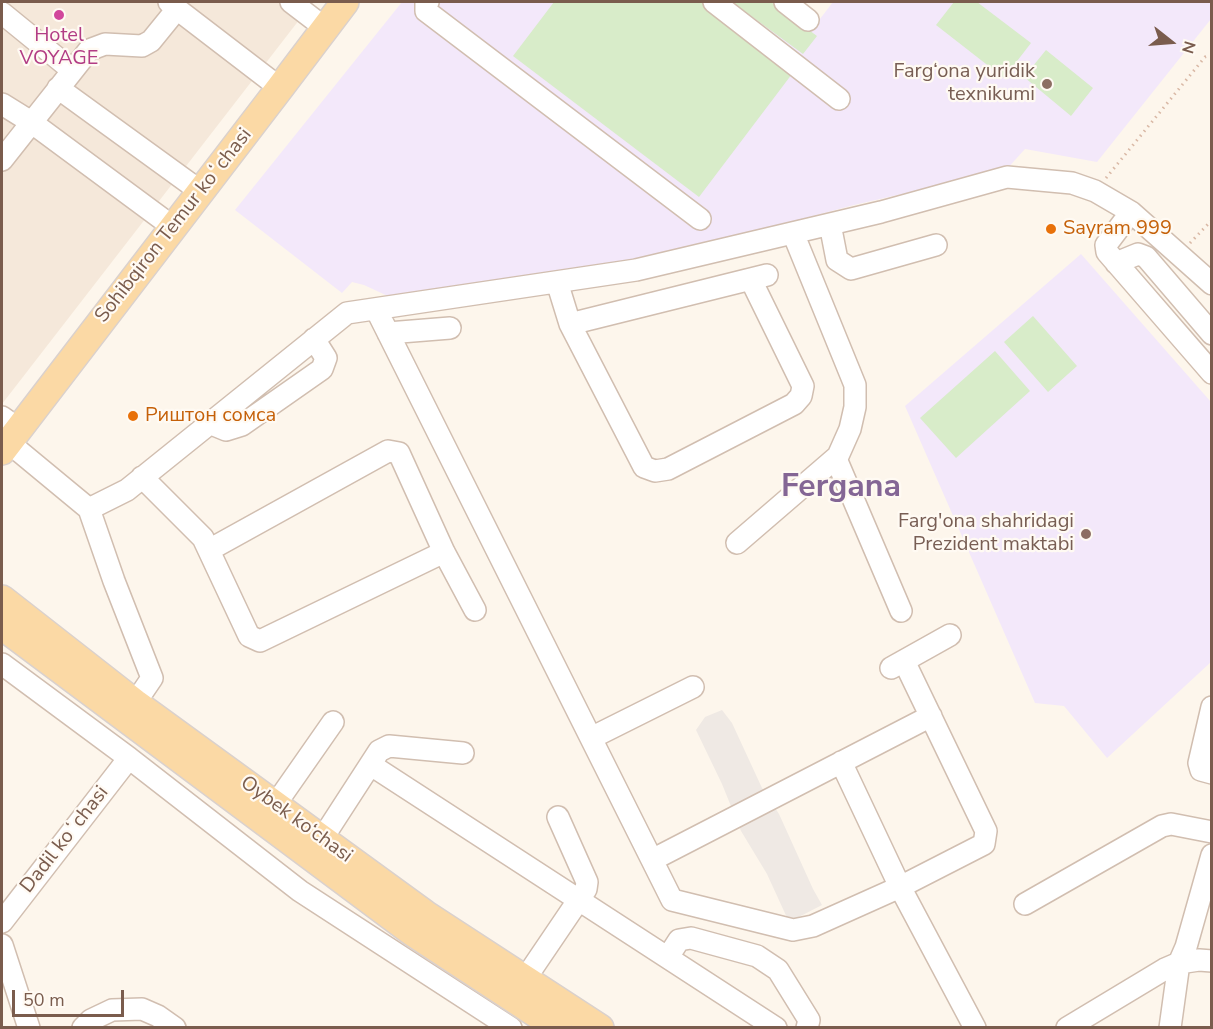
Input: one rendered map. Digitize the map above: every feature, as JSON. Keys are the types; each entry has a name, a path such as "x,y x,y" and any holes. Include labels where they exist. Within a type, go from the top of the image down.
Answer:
{"main road":[{"name":"Sohibqiron Temur koʻchasi","path":"7,435 173,227 345,2"},
{"name":"Oybek ko‘chasi","path":"3,605 425,914 600,1028"},
{"name":"Oybek ko‘chasi","path":"3,605 412,932 558,1028"}],"street":[{"path":"291,2 325,28"},
{"path":"428,2 426,11 700,219"},
{"path":"714,2 839,99"},
{"path":"784,2 808,20"},
{"path":"2,160 88,50 105,44 142,46 151,41 173,5 280,88"},
{"path":"2,13 72,70"},
{"path":"58,88 200,191"},
{"path":"2,104 31,122 173,227"},
{"path":"88,509 126,490 347,313 636,270 881,213 1007,177 1072,183 1095,192 1131,212 1212,284"},
{"path":"1131,212 1106,244 1107,252 1212,373"},
{"path":"830,224 837,260 851,269 936,245"},
{"path":"793,233 855,385 853,418 837,461 901,611"},
{"path":"1116,262 1138,254 1146,257 1212,334"},
{"path":"556,282 570,324 644,467 655,471 668,469 794,404 801,396 803,386 759,278 570,324"},
{"path":"376,309 672,900 793,930 813,926 900,887 984,844 986,831 931,716 897,664 950,635"},
{"path":"388,333 450,328"},
{"path":"7,435 88,509 152,678 135,703"},
{"path":"209,550 388,451 399,453 444,552 475,610"},
{"path":"737,543 838,456"},
{"path":"142,477 203,538 249,636 260,641 444,552"},
{"path":"2,664 129,758 300,891 511,1028"},
{"path":"591,738 693,687"},
{"path":"1212,707 1199,763 1201,770 1212,773"},
{"path":"652,860 931,716"},
{"path":"275,805 333,722"},
{"path":"322,839 379,751 389,746 463,753"},
{"name":"Dadil koʻchasi","path":"2,922 129,758"},
{"path":"840,762 900,887 975,1028"},
{"path":"372,765 776,1028"},
{"path":"525,979 586,890 587,882 558,817"},
{"path":"1025,904 1162,826 1171,824 1212,832"},
{"path":"1170,1028 1179,963 1206,897 1212,855"},
{"path":"668,957 679,940 691,938 757,956 778,970 809,1020 807,1028"},
{"path":"2,945 30,1028"},
{"path":"1067,1028 1165,969 1179,963 1212,961"},
{"path":"83,1028 91,1020 112,1010 142,1010 158,1016 175,1028"}],"path":[{"path":"1095,192 1205,57 1212,55"},
{"path":"1179,255 1212,220"}],"shaded area":[{"path":"2,2 313,2 2,404"},
{"path":"402,2 778,2 813,28 833,2 1211,2 1211,19 1097,162 1025,149 1006,170 854,205 660,257 392,298 352,282 342,293 235,210"},
{"name":"Farg'ona shahridagi Prezident maktabi","path":"1081,254 1211,402 1211,662 1107,758 1064,706 1035,703 905,406"},
{"path":"722,710 732,723 762,788 779,814 822,905 789,922 767,874 741,831 696,730 705,717"}],"green space":[{"path":"554,2 705,2 795,70 699,197 513,56"},
{"path":"732,2 771,2 817,36 803,54"},
{"path":"954,2 977,2 1031,43 1004,78 936,25"},
{"path":"1046,50 1093,88 1071,116 1024,77"},
{"path":"1033,316 1077,366 1048,392 1004,342"},
{"path":"995,351 1030,391 956,458 920,418"}],"place":[{"name":"Hotel VOYAGE","path":"59,15"},
{"name":"Farg‘ona yuridik texnikumi","path":"1047,84"},
{"name":"Sayram 999","path":"1051,229"},
{"name":"Риштон сомса","path":"133,416"},
{"name":"Farg'ona shahridagi Prezident maktabi","path":"1086,534"}],"district":[{"name":"Fergana","path":"841,488"}]}
